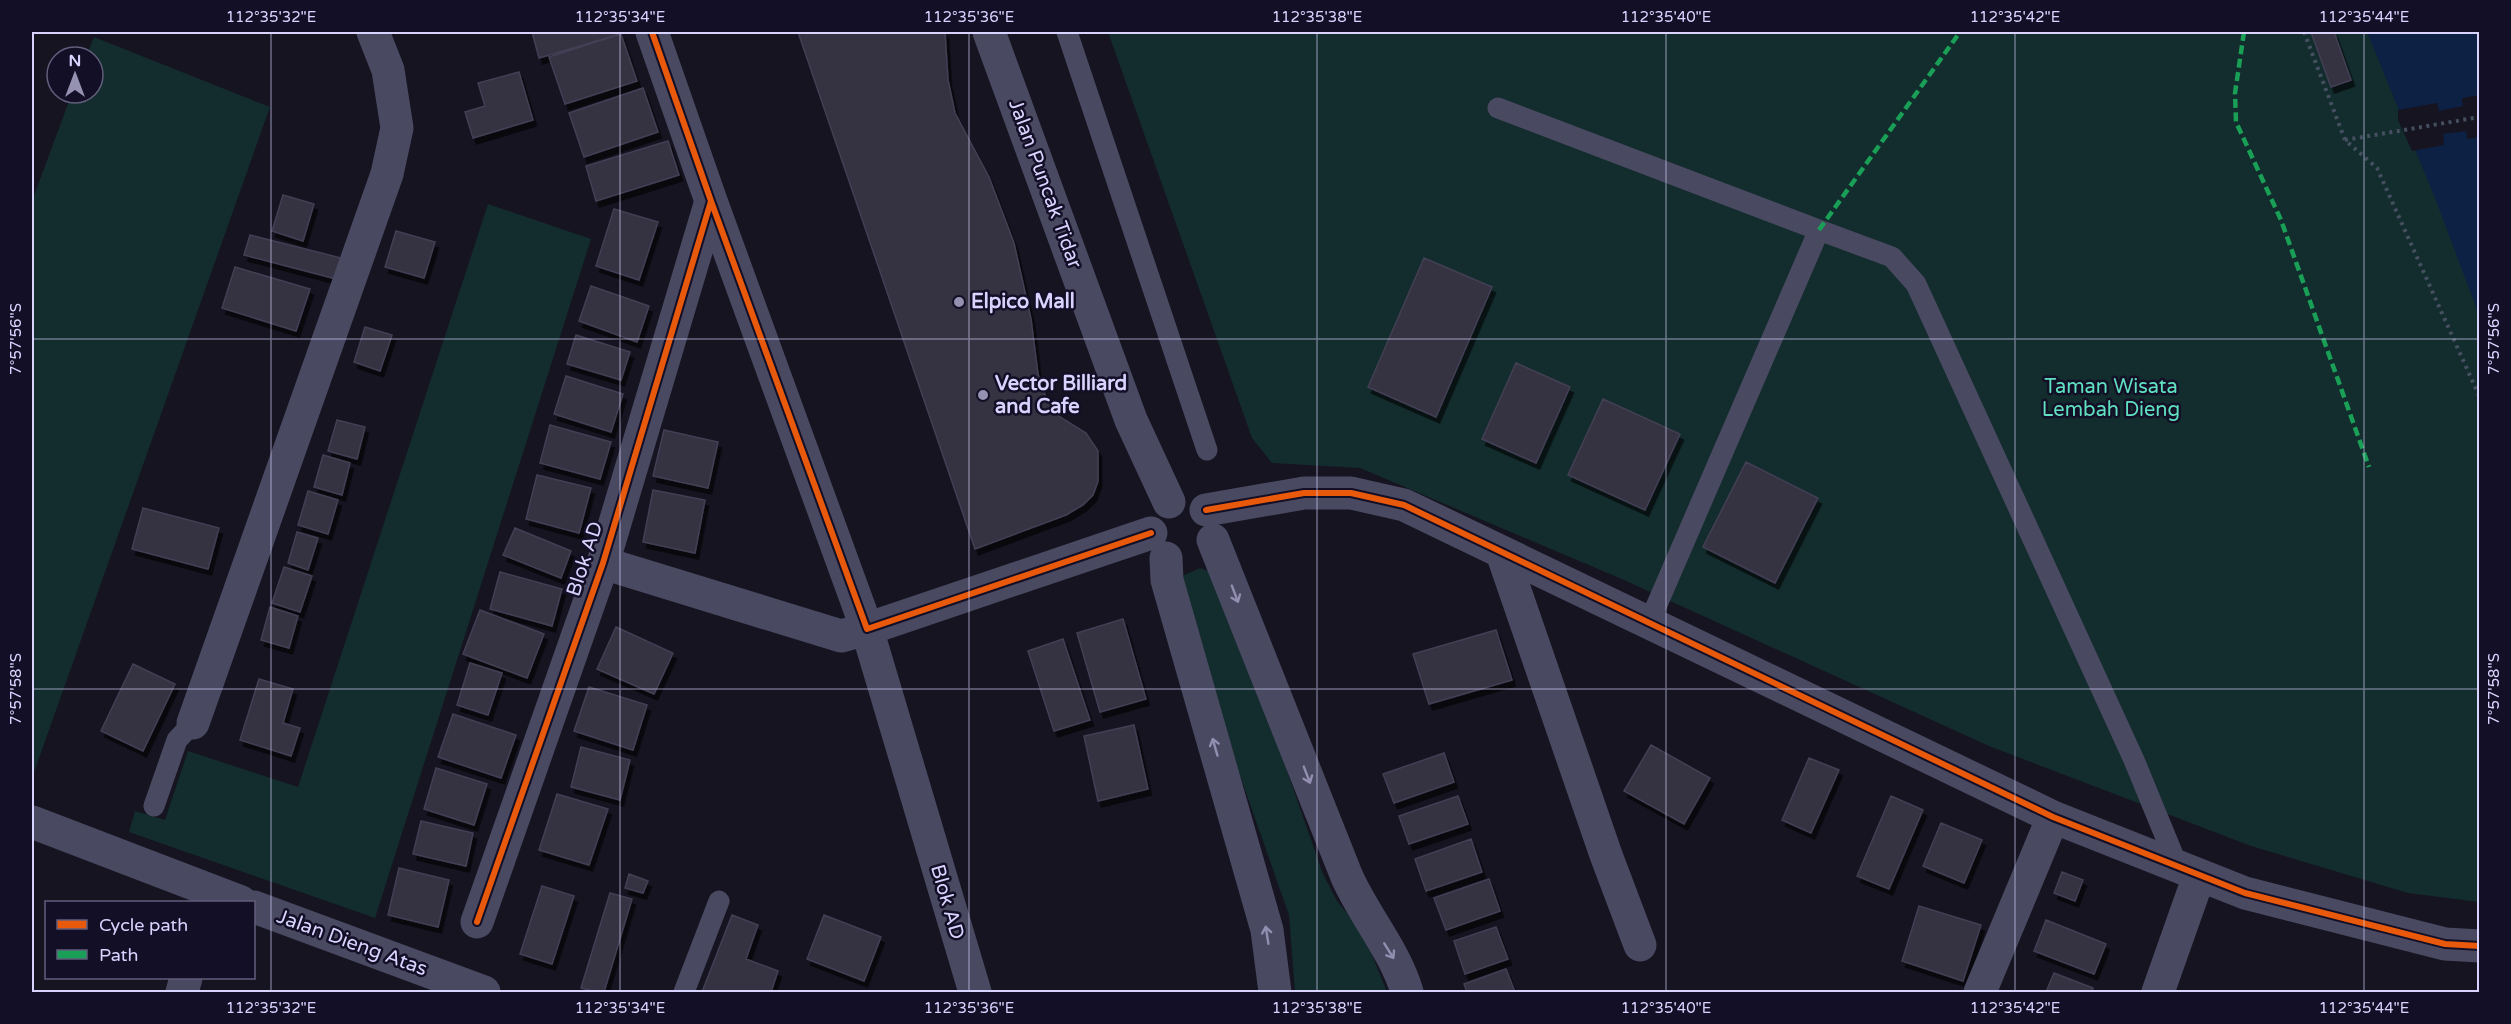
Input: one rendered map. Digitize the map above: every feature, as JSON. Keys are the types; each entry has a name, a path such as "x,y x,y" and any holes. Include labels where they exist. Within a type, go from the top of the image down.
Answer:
{"street":[{"path":"193,723 387,174 397,128 388,70 373,32"},
{"name":"Blok AD","path":"652,32 867,629 965,984"},
{"name":"Jalan Puncak Tidar","path":"989,32 1131,420 1169,502"},
{"name":"Blok AD","path":"477,921 603,563 711,201"},
{"path":"1210,525 1304,493 1351,493 1404,505 2053,817 2245,893 2434,941 2480,946"},
{"path":"1275,993 1267,930 1158,546 1155,514 1169,502 1190,499 1210,525 1347,878 1356,899 1395,962 1407,993"},
{"path":"1158,546 1175,562 1194,560 1203,556 1210,525"},
{"name":"Blok AD","path":"603,563 841,636 908,614 1158,546"},
{"path":"1502,553 1606,855 1640,945"},
{"path":"1980,993 2053,817"},
{"path":"32,822 220,899"},
{"path":"2158,993 2188,871"},
{"name":"Jalan Dieng Atas","path":"255,907 484,993"}],"lane":[{"path":"1067,32 1207,450"},
{"path":"1498,108 1893,257 1916,284 2134,760 2188,871"},
{"path":"1649,623 1819,230"},
{"path":"154,806 177,740 193,723"},
{"path":"684,993 719,901"}],"path":[{"path":"2304,32 2345,140 2377,168 2480,398"},
{"path":"2345,140 2480,117"}],"green space":[{"name":"Taman Wisata Lembah Dieng","path":"1108,32 2479,32 2479,902 2408,893 2251,846 1989,746 1624,580 1360,468 1272,463 1252,438"},
{"path":"94,37 270,107 32,778 32,201 68,105 105,105 105,45 91,45"},
{"path":"488,204 591,239 375,918 129,832 135,811 165,820 188,751 298,787"},
{"path":"1200,568 1215,573 1223,587 1323,874 1337,901 1357,925 1369,947 1387,992 1295,992 1289,915 1179,602 1180,577"}],"water":[{"path":"2367,32 2479,32 2479,315 2437,203"}],"pier":[{"path":"2479,95 2479,137 2467,139 2466,131 2443,134 2444,145 2412,151 2398,120 2398,110 2437,103 2439,111 2463,106 2462,98"}],"building":[{"path":"532,32 619,32 620,34 539,58"},
{"name":"Elpico Mall","path":"798,32 945,32 948,80 955,113 989,177 1014,243 1031,319 1038,374 1047,400 1060,417 1086,433 1098,451 1098,481 1093,495 1083,505 1066,515 975,549"},
{"path":"2311,32 2334,32 2351,80 2331,87"},
{"path":"621,34 637,81 565,104 549,57"},
{"path":"519,72 533,120 473,138 465,112 485,106 478,83"},
{"path":"643,88 658,132 584,157 569,113"},
{"path":"668,141 679,175 596,201 586,166"},
{"path":"283,195 314,204 303,241 272,231"},
{"path":"614,209 658,222 639,280 596,266"},
{"path":"396,231 435,242 424,278 385,267"},
{"path":"250,235 345,259 340,280 244,255"},
{"path":"1424,258 1492,287 1436,417 1368,387"},
{"path":"235,267 310,289 296,331 222,308"},
{"path":"591,286 649,306 637,342 579,321"},
{"path":"365,327 392,335 380,371 354,362"},
{"path":"576,335 630,352 621,380 567,364"},
{"path":"1516,363 1570,387 1536,463 1482,439"},
{"path":"566,376 623,394 611,432 554,414"},
{"path":"1603,399 1680,434 1645,510 1568,475"},
{"path":"337,420 365,427 357,459 328,451"},
{"path":"550,425 611,442 600,479 540,463"},
{"path":"664,430 718,442 708,488 653,476"},
{"path":"323,455 350,463 342,495 314,487"},
{"path":"1746,462 1818,498 1775,583 1703,547"},
{"path":"537,475 591,488 579,533 526,519"},
{"path":"653,490 705,500 695,553 643,542"},
{"path":"308,491 338,500 328,534 298,525"},
{"path":"143,508 219,528 208,569 132,549"},
{"path":"515,528 571,551 561,578 503,555"},
{"path":"297,532 318,538 308,570 288,563"},
{"path":"284,567 312,576 300,612 272,603"},
{"path":"500,572 562,589 552,626 490,609"},
{"path":"270,607 298,616 289,648 261,640"},
{"path":"480,610 544,634 527,678 463,654"},
{"path":"1123,619 1146,699 1100,712 1077,633"},
{"path":"616,627 673,653 654,694 597,669"},
{"path":"1496,630 1512,680 1429,704 1413,654"},
{"path":"1063,639 1090,720 1054,731 1028,651"},
{"path":"470,663 502,673 488,715 457,705"},
{"path":"133,664 175,684 143,751 101,731"},
{"path":"259,679 293,689 283,723 300,728 291,756 240,740"},
{"path":"589,687 647,705 633,750 574,731"},
{"path":"453,714 516,735 501,778 438,757"},
{"path":"1134,725 1148,789 1098,801 1084,736"},
{"path":"1651,745 1710,778 1684,824 1624,791"},
{"path":"581,747 630,760 620,800 571,787"},
{"path":"1444,753 1454,782 1394,803 1383,774"},
{"path":"1809,758 1839,770 1811,833 1782,820"},
{"path":"436,768 487,784 474,825 424,809"},
{"path":"557,794 608,809 589,865 539,850"},
{"path":"1458,796 1468,824 1409,844 1399,816"},
{"path":"1891,796 1923,810 1889,889 1857,876"},
{"path":"421,821 473,833 466,866 413,854"},
{"path":"1941,823 1982,840 1964,883 1923,866"},
{"path":"1471,839 1482,872 1426,891 1415,859"},
{"path":"399,868 449,880 438,927 388,915"},
{"path":"2062,872 2083,880 2075,901 2054,893"},
{"path":"629,874 648,881 643,893 625,888"},
{"path":"1489,879 1500,911 1446,930 1434,898"},
{"path":"542,886 574,896 552,964 520,954"},
{"path":"610,893 632,899 604,992 597,992 581,988"},
{"path":"1919,906 1981,925 1963,981 1902,961"},
{"path":"732,915 758,925 746,959 778,971 771,992 702,992"},
{"path":"824,915 881,937 864,981 807,959"},
{"path":"2046,920 2106,944 2094,974 2034,951"},
{"path":"1496,927 1508,959 1465,974 1454,941"},
{"path":"1506,969 1515,992 1467,992 1464,984"},
{"path":"2054,973 2093,988 2092,992 2046,992"}],"marked path":[{"path":"1819,230 1960,32"},
{"path":"2244,32 2235,93 2236,122 2281,220 2369,467"}],"cycle path":[{"path":"652,32 867,629 1151,533"},
{"path":"477,922 603,563 711,201"},
{"path":"1206,510 1304,493 1351,493 1404,505 2053,817 2245,893 2445,944 2480,946"}],"place":[{"name":"Elpico Mall","path":"959,302"},
{"name":"Vector Billiard and Cafe","path":"983,395"}]}
